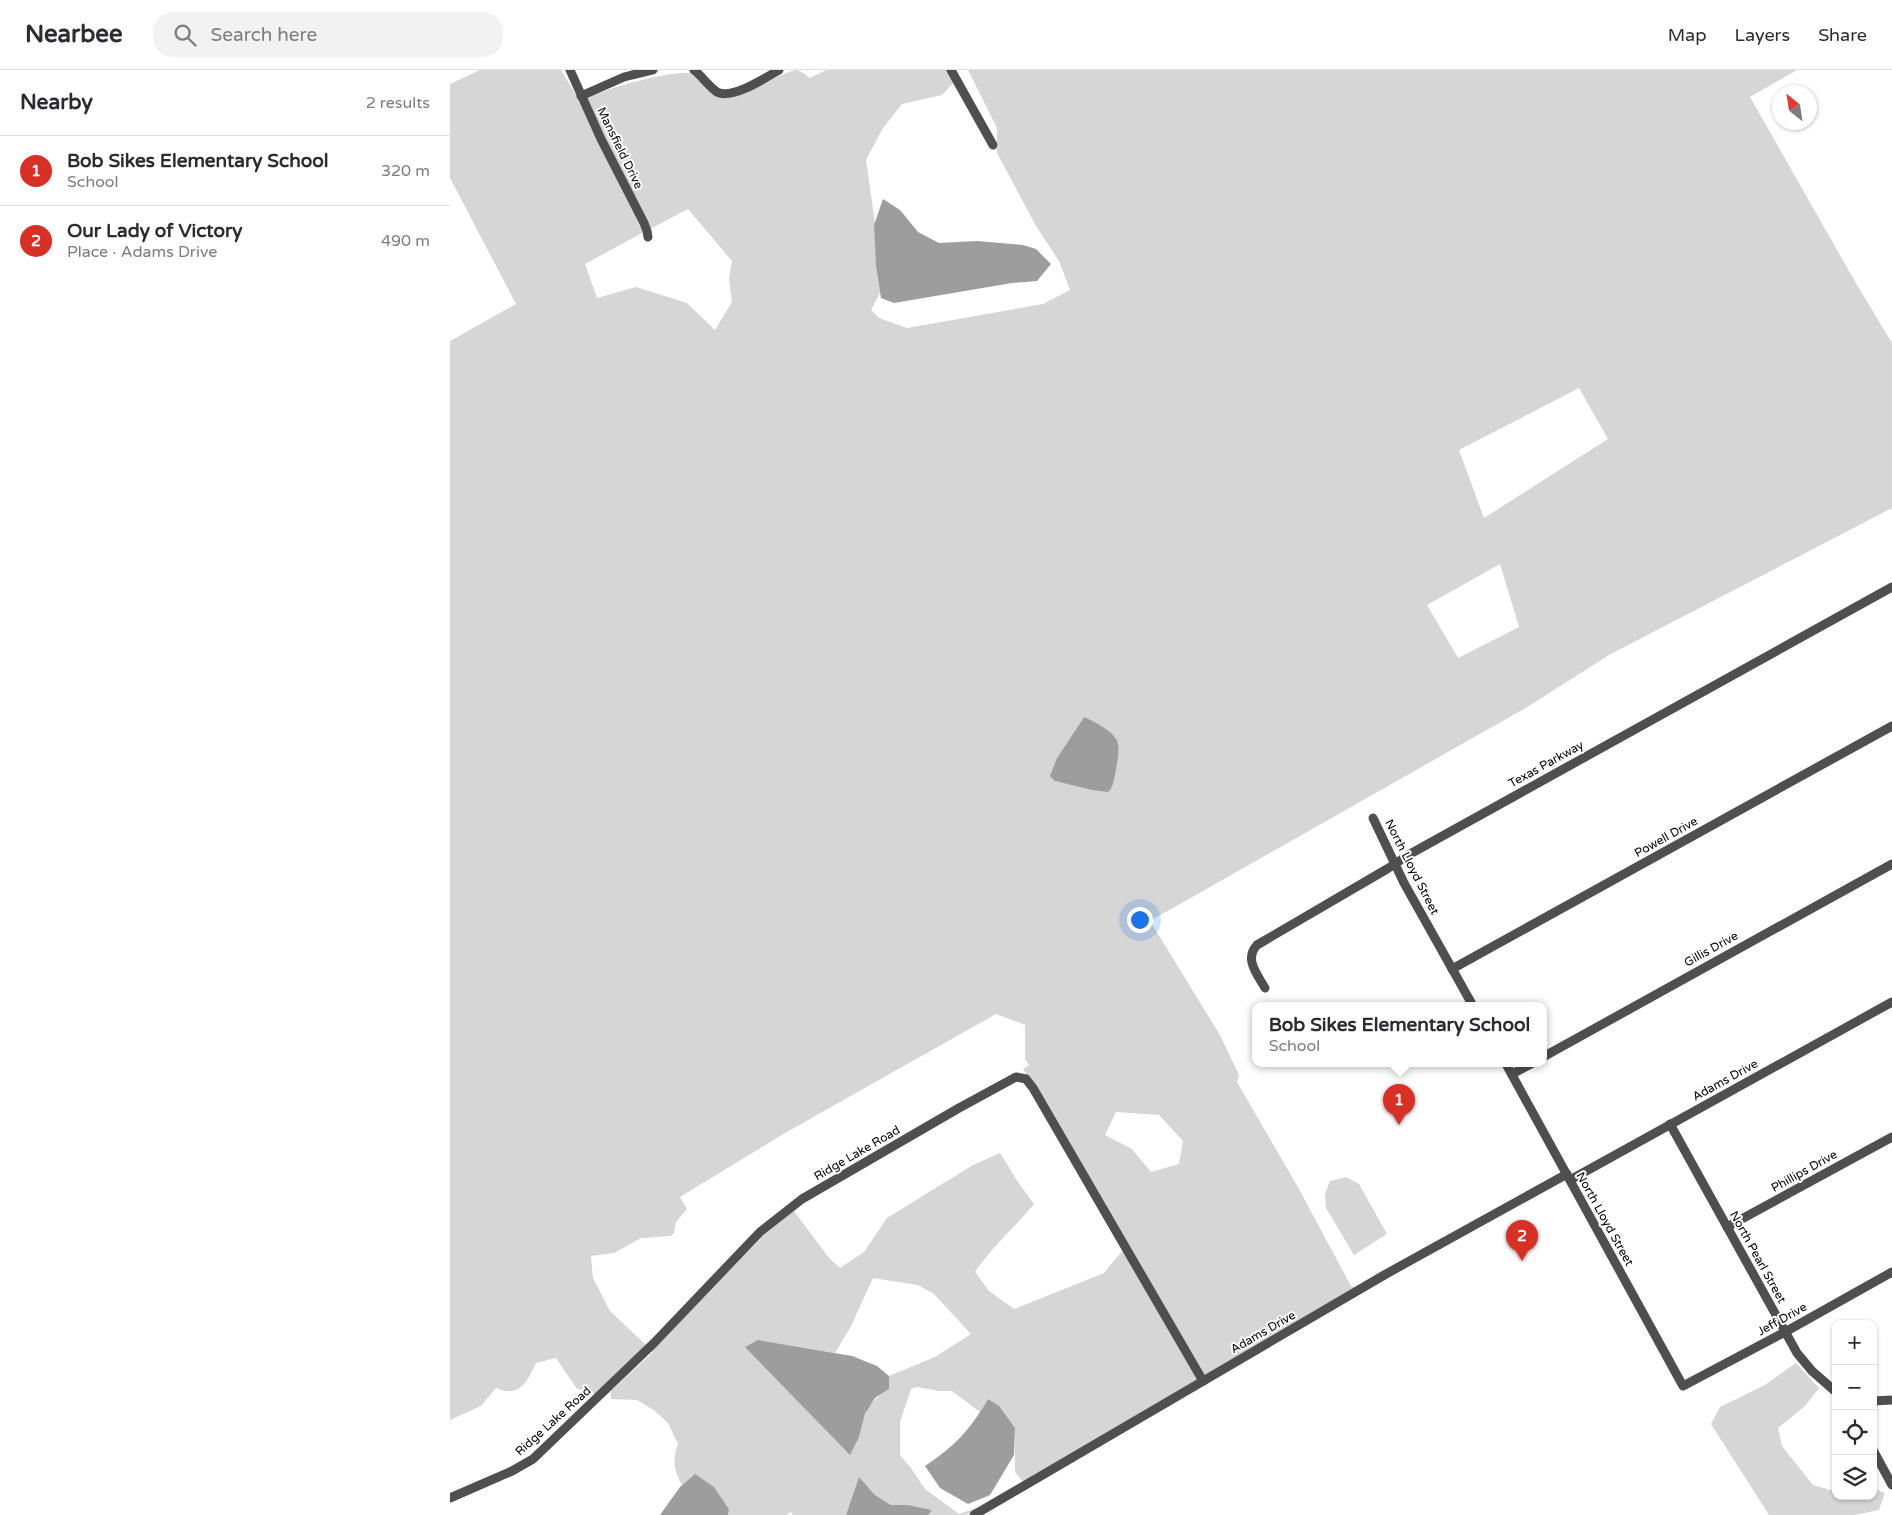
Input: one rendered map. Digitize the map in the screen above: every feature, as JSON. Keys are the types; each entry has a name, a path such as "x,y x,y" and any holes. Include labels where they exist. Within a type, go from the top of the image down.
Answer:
{"street":[{"name":"Mansfield Drive","path":"570,70 644,223 648,237"},
{"path":"581,96 619,79 654,70"},
{"path":"694,70 716,91 724,94 749,87 778,70"},
{"path":"951,70 994,145"},
{"name":"Texas Parkway","path":"1265,988 1251,962 1251,955 1256,945 1427,844 1892,587"},
{"name":"Powell Drive","path":"1452,969 1892,726"},
{"name":"North Lloyd Street","path":"1373,818 1395,864 1471,1002"},
{"name":"Gillis Drive","path":"1547,1055 1892,864"},
{"name":"Adams Drive","path":"974,1515 1395,1269 1670,1124 1892,1002"},
{"name":"North Lloyd Street","path":"1508,1067 1683,1386"},
{"path":"1512,1074 1525,1067"},
{"name":"Ridge Lake Road","path":"450,1498 512,1471 533,1459 654,1343 760,1232 787,1210 913,1134 1016,1077 1026,1080 1033,1088 1203,1381"},
{"name":"North Pearl Street","path":"1670,1124 1802,1360 1832,1388"},
{"name":"Phillips Drive","path":"1727,1227 1892,1137"},
{"name":"Jeff Drive","path":"1683,1386 1892,1272"},
{"path":"1877,1401 1892,1400"},
{"path":"1876,1455 1892,1485"}],"shaded area":[{"path":"480,70 561,70 580,102 644,232 585,264 597,298 636,287 687,303 715,330 732,302 729,279 732,261 688,209 650,229 586,99 607,90 638,81 682,73 691,73 711,93 721,98 727,98 797,70 810,78 826,70 947,70 954,82 942,95 902,104 883,128 866,160 875,223 876,266 880,293 871,310 879,318 907,328 1043,304 1070,290 1059,261 1036,226 997,153 997,128 968,70 1797,70 1750,97 1892,343 1892,508 1609,655 1529,706 1150,921 1220,1035 1239,1075 1237,1082 1299,1189 1351,1286 1355,1288 1204,1376 1023,1069 1029,1065 1025,1059 1025,1025 996,1014 785,1133 680,1197 687,1209 676,1222 674,1233 671,1236 641,1238 614,1253 591,1256 593,1278 610,1311 646,1345 596,1394 577,1389 556,1358 536,1363 526,1382 517,1389 504,1391 496,1388 481,1406 450,1420 450,341 516,304 450,178 450,84","holes":["1579,388 1608,439 1484,518 1459,450","1500,564 1519,627 1458,658 1427,605","1084,717 1069,784 1055,781 1057,758","1116,1112 1159,1115 1183,1141 1179,1164 1151,1172 1132,1149 1105,1135"]},
{"path":"883,199 900,210 918,232 939,243 977,241 1023,245 1036,249 1051,264 1037,281 1012,283 894,303 881,298 876,266 874,225"},
{"path":"1084,717 1106,729 1114,736 1117,742 1116,770 1113,785 1108,792 1055,781 1050,776 1057,758"},
{"path":"1000,1153 1034,1204 975,1272 989,1291 1014,1309 1104,1273 1123,1250 1198,1379 1023,1482 1015,1472 1015,1428 988,1399 980,1412 952,1391 917,1387 911,1389 900,1422 900,1455 925,1489 959,1514 979,1507 966,1515 928,1515 932,1510 908,1505 891,1505 875,1495 859,1478 846,1515 793,1515 791,1512 786,1515 728,1515 729,1509 714,1487 695,1475 682,1485 675,1465 678,1444 668,1423 655,1411 637,1400 611,1399 611,1391 653,1352 763,1236 794,1211 829,1258 840,1268 864,1252 887,1218 973,1165","holes":["873,1278 917,1285 933,1293 971,1334 935,1357 889,1376 889,1389 871,1404 863,1421 859,1437 758,1340 835,1353 851,1326"]},
{"path":"1346,1177 1359,1184 1387,1234 1354,1255 1326,1208 1325,1194 1330,1181"},
{"path":"758,1340 852,1356 877,1366 889,1376 889,1389 875,1398 865,1414 859,1437 850,1455 745,1347"},
{"path":"1796,1363 1819,1388 1805,1406 1778,1428 1782,1446 1813,1485 1832,1490 1832,1500 1877,1500 1877,1490 1885,1493 1879,1510 1854,1515 1769,1515 1711,1424 1720,1407 1765,1385"},
{"path":"988,1399 999,1406 1015,1428 1014,1455 990,1495 968,1504 940,1488 925,1466 961,1437 975,1420"},
{"path":"695,1474 714,1487 729,1509 728,1515 660,1515 680,1487"},
{"path":"859,1477 875,1495 891,1505 908,1505 932,1510 928,1515 846,1515"}],"place":[{"name":"Bob Sikes Elementary School","path":"1399,1125"},
{"name":"Our Lady of Victory","path":"1522,1261"}]}
